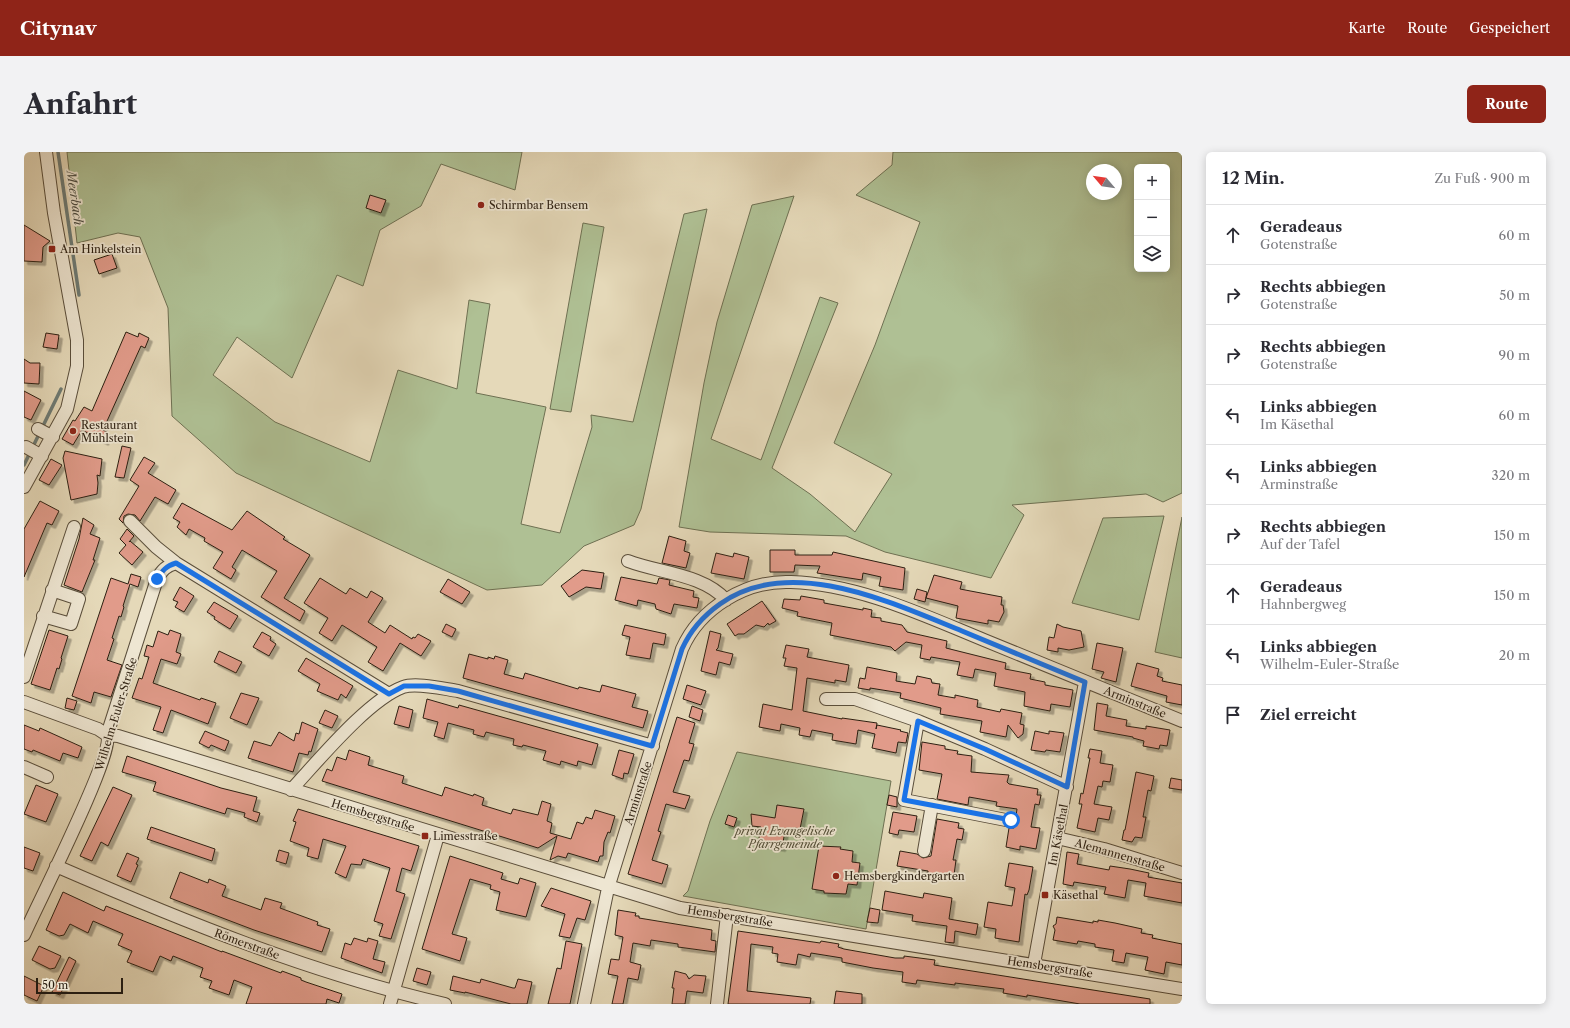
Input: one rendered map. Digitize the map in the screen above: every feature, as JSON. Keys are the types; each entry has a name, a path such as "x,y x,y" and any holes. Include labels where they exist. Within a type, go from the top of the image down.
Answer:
{"street":[{"path":"24,487 34,452 46,433 67,409 77,366 77,340 54,213 46,152"},
{"path":"130,521 156,547 176,563 389,694"},
{"path":"24,677 43,616 74,527"},
{"path":"628,561 644,568 697,582 715,589 726,600"},
{"name":"Wilhelm-Euler-Straße","path":"24,935 97,778 109,741 107,735 157,579 168,565 176,563"},
{"name":"Arminstraße","path":"584,1004 608,888 682,649 688,636 707,613 726,600 747,589 769,583 790,582 836,588 865,595 912,611 1182,721"},
{"path":"43,616 71,624 79,599 52,590"},
{"name":"Im Käsethal","path":"1034,964 1085,682"},
{"path":"291,790 360,718 389,694 404,686 429,686 458,691 652,746"},
{"path":"826,698 855,699 918,721 985,749 1067,787"},
{"name":"Hemsbergstraße","path":"24,702 98,730 107,735 118,736 608,888 680,908 1182,989"},
{"path":"918,721 904,800 1011,820"},
{"path":"24,768 48,777"},
{"path":"924,851 932,805"},
{"path":"390,1004 438,835"},
{"name":"Alemannenstraße","path":"1057,838 1104,849 1182,873"},
{"name":"Römerstraße","path":"56,866 203,928 274,954 393,992 445,1004"},
{"path":"717,1004 727,916"}],"green space":[{"path":"67,152 522,152 515,190 441,164 421,206 380,230 363,286 337,275 292,378 237,337 213,375 275,422 370,462 398,370 457,389 469,300 490,304 476,393 546,407 521,524 560,533 592,427 591,415 633,422 684,214 707,209 641,509 634,525 584,546 542,585 487,590 236,473 172,416 168,308 140,237 118,233 77,243"},
{"path":"893,152 1182,152 1182,493 1163,502 1146,494 1012,505 1024,515 991,578 885,552 846,536 710,532 679,527 704,383 717,322 752,205 794,196 711,439 761,460 820,297 838,303 772,468 810,494 855,532 892,474 834,443 875,345 920,222 856,195 892,165"},
{"path":"583,223 604,227 571,412 550,409"},
{"path":"1164,516 1139,620 1072,603 1103,518"},
{"path":"1182,517 1182,658 1155,652"},
{"name":"privat Evangelische Pfarrgemeinde","path":"737,752 891,781 866,929 683,896 688,891 710,821"}],"building":[{"path":"370,195 386,200 381,213 366,208"},
{"path":"24,225 50,241 43,247 42,262 24,261"},
{"path":"112,254 117,268 99,274 94,260"},
{"path":"126,332 138,337 139,333 149,338 145,348 141,346 103,430 107,432 105,442 82,430 73,445 62,439 73,420 75,421 84,407 92,411"},
{"path":"46,333 59,335 57,349 43,347"},
{"path":"24,359 30,363 40,363 39,384 24,383"},
{"path":"24,391 41,400 31,420 24,417"},
{"path":"122,446 131,448 124,478 115,477"},
{"path":"65,451 102,459 100,476 97,475 97,494 71,500 63,458"},
{"path":"144,457 155,463 148,473 176,490 168,504 155,497 140,521 135,515 128,514 124,516 123,523 119,519 139,486 130,480"},
{"path":"51,459 62,465 49,485 39,480"},
{"path":"40,501 59,511 52,525 47,523 24,577 24,529"},
{"path":"182,503 232,530 247,511 285,537 283,539 310,555 284,598 305,611 300,621 261,597 277,571 242,550 232,567 236,570 231,579 213,568 223,552 204,541 205,538 189,529 186,535 177,527 180,522 173,518"},
{"path":"83,518 94,525 90,534 100,538 93,560 95,560 82,592 64,585 79,539"},
{"path":"127,529 134,536 129,542 130,541 143,552 132,565 119,553 126,545 120,539"},
{"path":"669,536 686,541 684,551 690,553 686,568 662,563"},
{"path":"770,550 795,550 795,555 832,555 833,552 905,568 903,590 879,586 881,577 863,573 862,580 817,573 820,566 795,565 794,572 770,572"},
{"path":"716,553 733,557 734,553 749,557 744,579 711,573"},
{"path":"582,570 604,573 601,589 586,587 569,597 561,586"},
{"path":"131,574 141,577 138,587 130,584 121,617 119,616 112,638 114,639 107,660 122,665 111,697 94,692 91,703 72,696 111,578 128,584"},
{"path":"934,575 962,582 960,589 1002,597 1001,605 1003,605 1004,612 999,622 988,620 988,624 956,618 958,606 926,598"},
{"path":"621,577 657,584 659,578 670,580 669,585 694,591 693,597 699,598 697,608 674,604 671,614 656,609 655,604 638,600 637,606 615,600"},
{"path":"320,578 346,594 350,588 367,598 371,591 383,598 368,622 385,633 390,625 412,639 418,634 431,641 421,656 400,643 383,671 368,662 377,647 342,625 332,641 319,633 328,618 304,603"},
{"path":"448,579 470,592 462,604 440,592"},
{"path":"180,587 194,596 184,612 175,607 178,602 173,600"},
{"path":"917,589 927,592 925,602 914,599"},
{"path":"801,596 824,600 824,603 863,610 863,608 872,610 871,617 881,618 881,621 902,625 907,632 947,641 946,648 1006,663 1005,669 1031,674 1030,679 1045,682 1045,685 1073,690 1070,707 1051,704 1050,711 1024,706 1025,692 994,686 996,673 975,669 973,678 957,675 960,662 931,657 930,660 920,658 922,645 906,642 895,651 891,647 830,635 832,623 797,616 798,612 782,608 784,599 800,600"},
{"path":"762,601 776,621 769,625 768,623 764,627 756,625 744,634 738,634 735,636 727,624"},
{"path":"214,602 238,616 230,629 214,619 215,617 207,612"},
{"path":"446,624 456,629 452,637 442,632"},
{"path":"1057,624 1081,631 1084,647 1069,650 1058,648 1058,652 1047,650 1049,637 1054,638"},
{"path":"625,625 666,634 664,645 653,643 650,659 626,655 630,637 622,635"},
{"path":"49,630 68,636 59,669 57,668 50,690 31,684"},
{"path":"170,630 181,634 176,652 181,654 177,664 161,659 153,683 200,700 201,698 216,703 208,724 171,710 163,733 153,730 161,707 132,698 139,678 142,679 149,657 144,656 147,645 153,647 158,631 168,635"},
{"path":"710,631 721,634 718,648 716,650 733,654 730,665 719,662 716,675 701,671"},
{"path":"262,632 271,637 270,640 276,644 269,656 253,647"},
{"path":"1097,643 1123,648 1116,682 1101,678 1104,672 1092,669"},
{"path":"786,645 809,649 807,657 849,665 846,682 835,680 835,683 807,678 803,711 842,719 877,723 876,729 877,725 901,730 900,731 908,733 906,743 898,742 896,753 872,748 875,734 858,730 856,744 832,740 833,734 812,730 810,737 799,735 800,728 781,724 780,731 759,727 763,704 792,710 797,668 784,666 786,658 783,658"},
{"path":"219,651 242,662 236,673 214,662"},
{"path":"469,654 488,659 488,657 494,659 495,656 508,660 504,674 523,679 525,673 578,689 579,687 600,692 602,685 636,694 632,707 648,711 643,728 463,678"},
{"path":"306,658 353,686 346,698 341,694 338,700 317,691 320,684 298,671"},
{"path":"1137,663 1159,669 1157,676 1163,678 1162,681 1182,685 1182,705 1166,702 1167,696 1131,686"},
{"path":"867,667 897,673 896,681 915,684 917,676 931,679 932,683 940,684 938,695 955,698 955,695 978,700 977,707 1000,712 1001,709 1022,713 1020,724 1024,725 1023,734 1018,738 1008,725 1006,737 980,732 982,721 940,714 941,708 900,698 901,693 870,688 870,690 858,688 860,678 865,679"},
{"path":"687,685 706,691 701,705 683,699"},
{"path":"241,693 259,698 247,725 230,718"},
{"path":"67,698 77,701 74,710 65,708"},
{"path":"427,699 458,708 459,705 598,744 592,765 578,761 577,766 561,761 560,765 543,760 546,751 523,745 522,747 513,745 514,739 486,732 484,737 473,734 474,730 448,723 444,739 434,736 438,722 423,718"},
{"path":"1097,703 1108,705 1106,716 1127,720 1126,726 1146,729 1146,726 1170,730 1167,746 1160,745 1159,749 1143,746 1144,741 1133,737 1094,730"},
{"path":"399,706 413,710 409,728 394,724"},
{"path":"692,706 703,710 700,721 689,717"},
{"path":"325,710 338,716 332,728 319,723"},
{"path":"677,717 695,723 689,743 694,744 689,761 684,760 673,792 690,796 685,809 666,804 658,831 661,832 652,860 668,865 662,884 628,874"},
{"path":"302,722 318,729 311,752 309,751 308,755 299,753 293,772 248,758 254,741 271,746 279,732 294,741 296,733 299,734"},
{"path":"24,725 39,731 40,728 82,747 78,758 63,753 60,761 33,750 32,752 24,749"},
{"path":"205,731 229,741 225,751 211,745 209,748 199,743"},
{"path":"1035,731 1049,734 1049,731 1064,733 1060,752 1031,750"},
{"path":"922,742 945,746 945,749 958,751 957,754 972,756 971,772 1009,775 1007,782 1009,784 1038,789 1037,795 1041,795 1039,805 1035,804 1031,827 1040,828 1036,849 1020,846 1020,850 1006,847 1009,828 1014,828 1018,823 1016,816 1017,809 996,806 997,802 969,797 968,805 937,799 942,774 919,770"},
{"path":"1090,749 1102,751 1100,763 1113,765 1110,782 1103,781 1102,787 1098,786 1094,804 1112,807 1109,820 1098,818 1095,832 1077,828 1082,804 1079,804 1081,793 1083,794 1090,758 1088,758"},
{"path":"349,750 370,757 368,765 404,776 402,783 442,796 445,787 473,796 474,794 484,798 482,805 511,814 513,809 538,815 542,801 551,804 547,821 552,823 550,833 571,839 577,822 583,824 586,817 592,819 595,810 615,816 610,833 608,832 604,842 603,856 600,856 598,862 568,853 566,858 558,856 550,860 557,836 538,848 322,781 327,769 332,771 337,757 346,760"},
{"path":"619,750 634,754 628,774 624,773 623,779 612,775"},
{"path":"127,756 221,788 257,797 253,811 260,813 257,822 244,817 245,813 227,808 225,814 153,791 156,782 122,772"},
{"path":"1136,772 1154,776 1151,791 1148,790 1143,817 1146,817 1142,838 1135,837 1132,842 1122,840"},
{"path":"1171,778 1182,780 1182,790 1169,788"},
{"path":"36,785 58,794 46,822 24,814"},
{"path":"113,787 132,795 108,846 101,842 92,861 80,856"},
{"path":"889,795 897,797 897,807 887,805"},
{"path":"777,805 804,809 800,829 795,828 794,833 785,831 782,848 758,844 761,827 752,826 751,814 775,818"},
{"path":"298,809 419,846 411,871 402,868 396,891 405,894 391,939 379,936 383,924 374,921 390,868 363,859 361,865 351,864 346,878 335,873 346,846 323,839 318,859 307,856 309,848 290,841 296,822 293,821"},
{"path":"893,812 917,816 914,832 899,830 898,835 889,833"},
{"path":"728,815 737,818 734,827 725,824"},
{"path":"937,819 959,823 958,828 964,829 962,840 957,839 953,860 956,860 954,875 928,874 928,871 897,866 900,851 917,854 923,858 931,856"},
{"path":"151,827 215,849 212,861 147,839"},
{"name":"Hemsbergkindergarten","path":"819,846 841,847 840,849 853,851 852,862 860,863 857,885 848,884 846,894 824,893 824,891 812,889"},
{"path":"24,847 40,853 33,871 24,868"},
{"path":"279,850 289,853 286,864 276,861"},
{"path":"1067,852 1079,854 1077,864 1109,870 1110,866 1130,869 1149,873 1148,877 1182,883 1182,903 1144,896 1146,883 1128,880 1125,898 1104,894 1106,887 1074,882 1073,886 1063,884"},
{"path":"127,853 139,858 136,864 138,865 131,882 117,876"},
{"path":"450,856 503,873 501,879 518,884 520,878 536,883 526,917 496,910 500,892 490,889 491,885 470,879 452,934 467,938 460,961 422,949"},
{"path":"1009,863 1033,867 1029,890 1027,895 1025,894 1019,942 995,938 996,929 984,927 988,902 1012,906 1015,888 1005,886"},
{"path":"180,872 208,883 209,879 226,886 222,896 261,910 265,898 282,903 280,908 318,922 317,925 330,929 322,952 254,930 170,898"},
{"path":"551,888 591,901 585,920 577,918 570,938 559,936 565,914 541,906"},
{"path":"885,891 923,898 924,893 952,898 949,919 978,924 976,935 955,931 954,943 945,942 947,926 912,921 913,915 882,910"},
{"path":"63,892 104,911 106,906 222,952 281,973 282,971 301,978 301,980 306,982 342,994 339,1003 327,999 326,1004 246,1004 252,987 234,980 229,995 209,988 212,981 200,977 203,968 173,956 171,961 160,956 153,972 127,962 132,951 118,945 123,934 93,921 88,933 70,924 64,935 59,936 46,930"},
{"path":"870,908 880,910 878,923 867,922"},
{"path":"618,910 636,913 635,916 639,916 639,918 712,930 711,940 716,941 715,952 678,947 678,944 651,940 650,946 633,943 630,962 641,965 638,980 628,978 623,1004 612,1004 618,976 608,974 611,959 619,960 623,937 615,935"},
{"path":"1057,917 1093,923 1093,921 1098,922 1098,920 1115,923 1142,929 1141,933 1153,935 1152,938 1182,944 1182,965 1166,962 1164,974 1145,970 1148,957 1126,953 1124,963 1112,961 1114,950 1095,947 1095,944 1078,941 1077,944 1053,940 1055,930 1053,926 1056,924"},
{"path":"738,931 820,943 821,941 839,944 838,947 844,949 895,958 904,958 904,956 935,960 934,965 1150,999 1150,1004 1080,1004 1027,995 1027,997 1003,993 1004,989 917,980 916,984 902,982 903,972 842,962 842,958 811,953 810,957 798,954 796,965 777,962 778,954 772,953 773,947 751,944 747,991 811,998 810,1004 728,1004"},
{"path":"354,938 367,942 368,938 378,941 373,959 385,962 382,973 341,958 345,943 351,945"},
{"path":"566,941 582,944 570,1004 548,1004 557,968 561,969"},
{"path":"39,946 61,956 55,968 50,969 32,960"},
{"path":"69,957 76,961 60,995 52,992"},
{"path":"417,968 431,972 427,985 413,981"},
{"path":"675,971 686,974 689,979 694,975 706,976 703,993 687,991 685,1004 672,1004 674,988 672,988"},
{"path":"24,976 44,986 37,1001 24,995"},
{"path":"453,976 480,983 481,979 513,988 515,988 518,979 532,982 527,1004 511,1004 465,992 450,990"},
{"path":"836,991 862,994 862,1004 834,1004"}],"waterway":[{"name":"Meerbach","path":"58,152 79,295"},
{"name":"Meerbach","path":"24,465 61,389"}],"place":[{"name":"Schirmbar Bensem","path":"481,205"},
{"name":"Am Hinkelstein","path":"52,249"},
{"name":"Restaurant Mühlstein","path":"73,431"},
{"name":"Limesstraße","path":"425,836"},
{"name":"Hemsbergkindergarten","path":"836,876"},
{"name":"Käsethal","path":"1045,895"}],"route":[{"path":"157,579 168,565 176,563 389,694 404,686 429,686 458,691 652,746 682,649 688,636 707,613 740,592 769,583 810,583 865,595 912,611 1085,682 1067,787 985,749 918,721 904,800 1011,820"}]}
